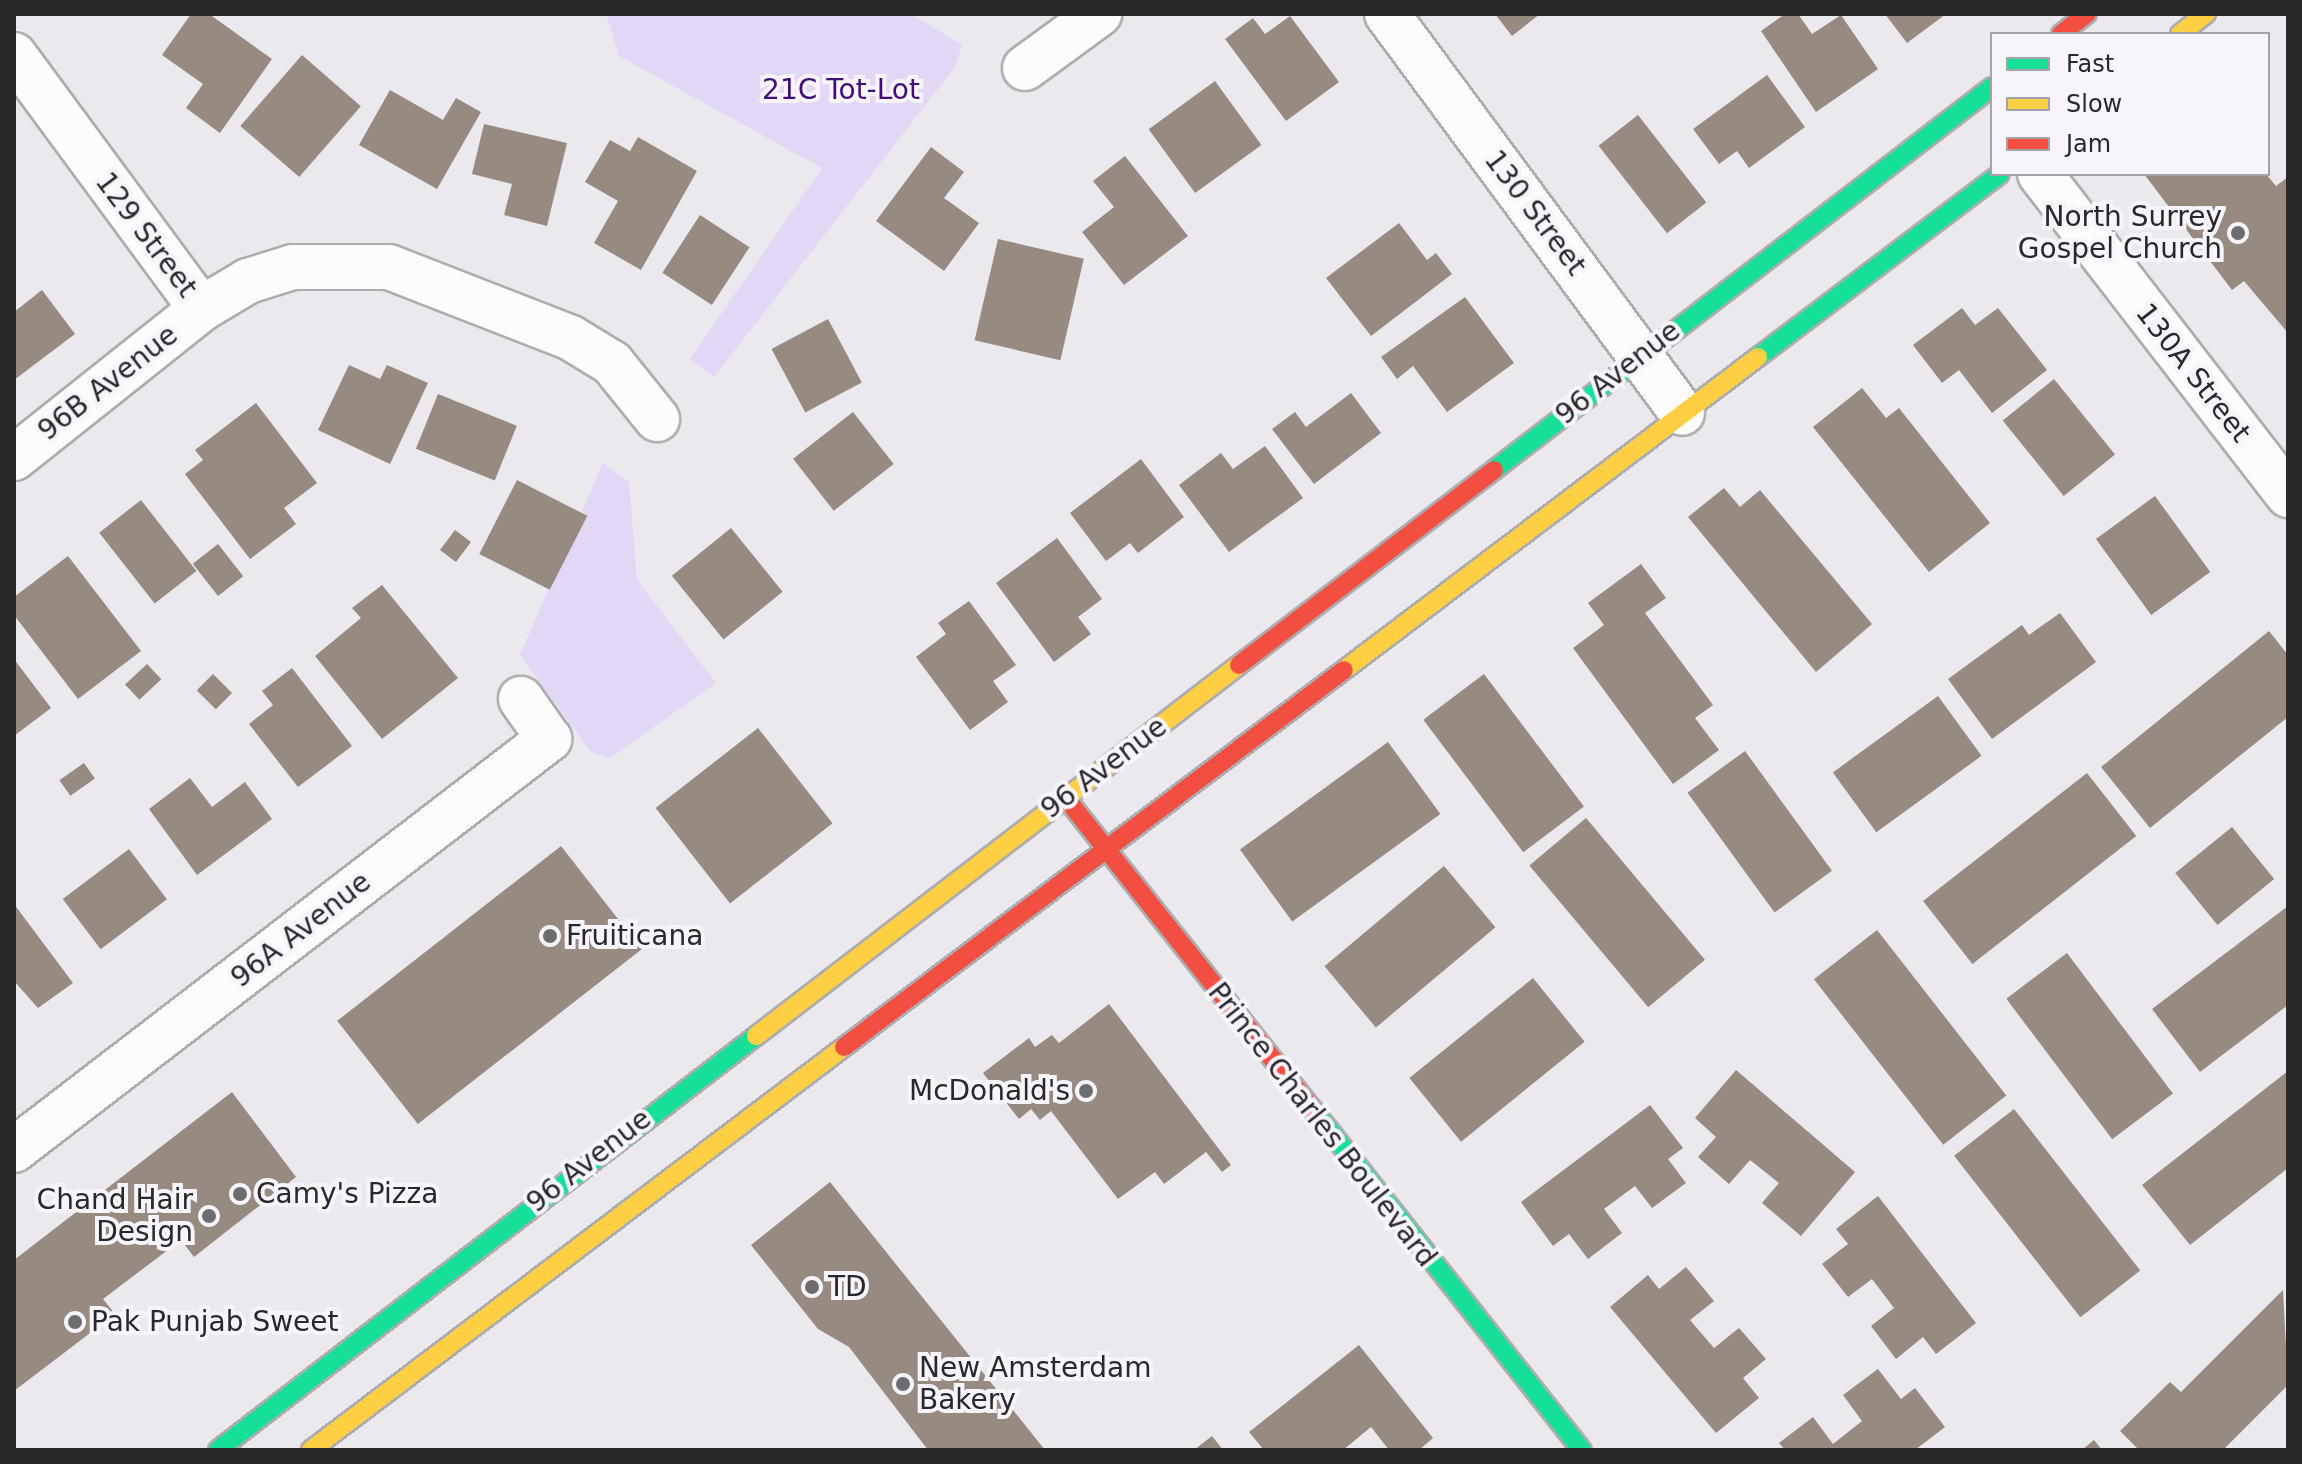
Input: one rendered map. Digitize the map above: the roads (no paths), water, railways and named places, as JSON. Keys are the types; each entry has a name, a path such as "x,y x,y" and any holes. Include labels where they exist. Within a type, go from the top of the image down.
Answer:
{"main road":[{"path":"2064,32 2087,14"},
{"path":"2183,32 2206,14"},
{"name":"96 Avenue","path":"218,1450 582,1166 1640,356 1988,98"},
{"path":"311,1450 1997,176"},
{"name":"Prince Charles Boulevard","path":"1065,797 1582,1450"},
{"path":"569,1210 582,1166"},
{"path":"551,1268 560,1239"},
{"path":"410,1326 430,1287"},
{"path":"370,1406 390,1366"}],"street":[{"path":"1025,68 1099,14"},
{"name":"130 Street","path":"1387,14 1682,413"},
{"name":"129 Street","path":"14,55 201,309 248,281 293,267 389,267 571,338 612,363 657,419"},
{"name":"130A Street","path":"2042,176 2288,495"},
{"name":"96B Avenue","path":"14,458 201,309"},
{"name":"96A Avenue","path":"14,1150 549,739 521,699"}],"place":[{"name":"North Surrey Gospel Church","path":"2238,233"},
{"name":"Fruiticana","path":"550,936"},
{"name":"McDonald's","path":"1086,1091"},
{"name":"Camy's Pizza","path":"240,1194"},
{"name":"Chand Hair Design","path":"209,1216"},
{"name":"TD","path":"812,1287"},
{"name":"Pak Punjab Sweet","path":"75,1322"},
{"name":"New Amsterdam Bakery","path":"903,1384"}],"park label":[{"name":"21C Tot-Lot","path":"841,90"}]}
